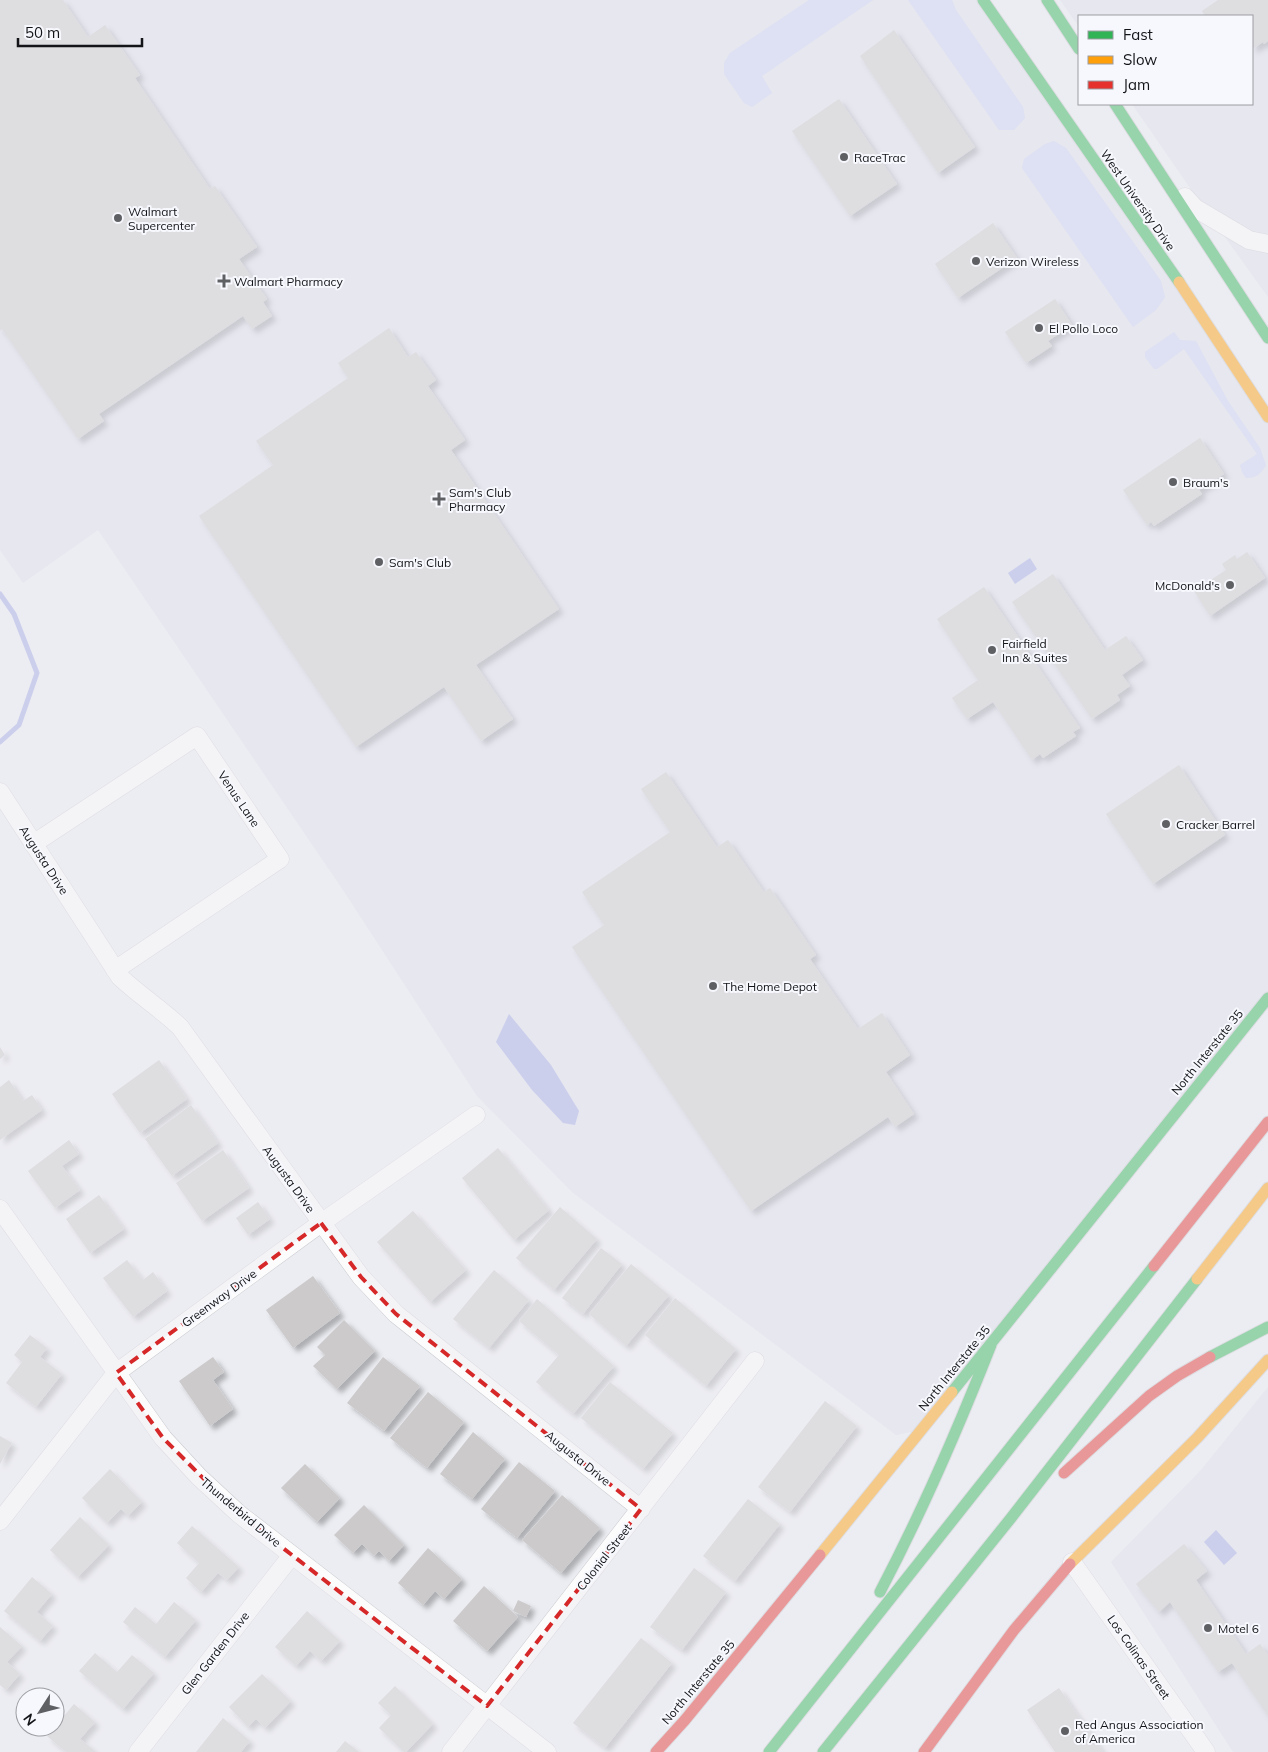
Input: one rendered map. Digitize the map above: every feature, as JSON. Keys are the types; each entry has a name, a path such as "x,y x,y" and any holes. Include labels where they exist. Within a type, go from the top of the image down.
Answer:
{"main road":[{"name":"West University Drive","path":"983,0 1194,298 1268,417"},
{"path":"1047,0 1078,47"},
{"path":"1116,105 1224,278 1268,338"},
{"name":"North Interstate 35","path":"656,1752 685,1720 991,1345 1268,998"},
{"path":"769,1752 1268,1122"},
{"path":"823,1752 1011,1518 1268,1188"},
{"path":"1011,1518 1070,1468 1148,1397 1182,1373 1268,1326"},
{"path":"845,1656 892,1570 922,1508 991,1345"},
{"path":"924,1752 1014,1629 1072,1562 1199,1437 1268,1360"}],"street":[{"path":"1144,149 1195,208 1249,240 1268,244"},
{"name":"Venus Lane","path":"34,844 197,736 280,859 115,970"},
{"name":"Augusta Drive","path":"0,792 120,977 161,1009 180,1027 360,1277 396,1314 641,1509"},
{"name":"Greenway Drive","path":"1,1519 116,1373 322,1223 476,1115"},
{"name":"Thunderbird Drive","path":"0,1209 163,1438 199,1478 239,1514 547,1752"},
{"name":"Colonial Street","path":"451,1752 755,1361"},
{"name":"Glen Garden Drive","path":"138,1752 292,1555"},
{"name":"Los Colinas Street","path":"1072,1562 1206,1752"}],"highlighted area":[{"path":"321,1223 361,1277 396,1314 641,1509 487,1706 239,1514 163,1438 116,1373"}],"shaded area":[{"path":"0,0 983,0 1268,417 1268,998 921,1430 896,1435 572,1192 477,1096 343,890 98,530 23,583 0,550"},
{"path":"809,0 873,0 762,76 772,93 752,107 744,103 724,74 724,63 730,53"},
{"path":"908,0 952,0 956,10 1023,107 1025,118 1014,130 999,130"},
{"path":"1060,0 1268,0 1268,297 1133,105 1253,105 1253,15 1078,15 1078,26"},
{"path":"1054,141 1066,148 1161,281 1165,297 1156,310 1133,327 1022,168 1024,159 1045,144"},
{"path":"1174,332 1180,340 1196,341 1228,401 1260,448 1266,465 1258,475 1246,478 1242,472 1240,465 1257,454 1184,349 1157,369 1154,369 1145,357 1145,352"},
{"path":"1268,1387 1268,1752 1233,1752 1111,1562 1201,1470"}],"water":[{"path":"1030,558 1037,569 1015,584 1008,573"},
{"path":"509,1014 551,1065 579,1111 575,1125 563,1123 532,1090 496,1042"},
{"path":"1216,1530 1237,1553 1224,1565 1204,1542"}],"building":[{"name":"Walmart Supercenter","path":"0,0 63,0 88,37 105,25 140,75 135,78 210,189 215,186 257,247 239,259 267,299 263,302 272,316 252,329 243,316 99,414 104,421 78,439 2,329 0,331"},
{"path":"1218,0 1268,0 1268,41 1253,48 1253,15 1204,15 1202,11"},
{"name":"RaceTrac","path":"894,30 975,147 938,173 860,56"},
{"name":"RaceTrac","path":"839,99 897,184 850,216 792,131"},
{"name":"Verizon Wireless","path":"993,223 1017,258 958,298 935,264"},
{"name":"El Pollo Loco","path":"1055,299 1072,325 1048,341 1052,346 1026,363 1005,332"},
{"name":"Sam's Club","path":"389,328 408,357 416,352 436,380 428,386 465,440 451,450 559,609 476,665 513,719 481,741 444,687 356,747 199,516 273,465 256,441 348,378 338,363"},
{"name":"Braum's","path":"1200,438 1224,474 1199,490 1202,494 1154,526 1151,522 1147,525 1123,490"},
{"name":"McDonald's","path":"1247,552 1265,578 1210,616 1194,591 1226,570 1222,564 1235,555 1237,559"},
{"path":"1053,574 1105,650 1126,636 1143,660 1122,675 1130,686 1117,695 1120,700 1092,719 1012,602"},
{"name":"Fairfield Inn & Suites","path":"984,587 1080,728 1073,732 1076,736 1043,758 1040,754 1032,760 993,702 967,719 952,698 978,680 937,619"},
{"name":"Cracker Barrel","path":"1179,765 1225,835 1153,884 1106,814"},
{"name":"The Home Depot","path":"666,772 717,847 728,840 764,892 770,888 816,955 810,959 858,1029 882,1013 910,1055 886,1072 914,1114 895,1127 888,1117 751,1211 572,947 604,925 582,892 670,832 641,789"},
{"path":"0,1047 5,1055 0,1059"},
{"path":"159,1060 187,1099 140,1133 112,1094"},
{"path":"9,1080 23,1101 32,1095 42,1110 0,1140 0,1087"},
{"path":"191,1105 218,1143 172,1176 145,1139"},
{"path":"69,1140 79,1154 62,1166 80,1190 55,1208 28,1171"},
{"path":"498,1148 549,1210 514,1240 462,1178"},
{"path":"223,1150 249,1188 202,1221 176,1183"},
{"path":"99,1195 124,1229 90,1253 66,1219"},
{"path":"258,1202 270,1219 248,1235 236,1218"},
{"path":"560,1207 597,1239 554,1290 516,1258"},
{"path":"413,1211 466,1270 430,1302 377,1242"},
{"path":"601,1248 622,1264 583,1314 562,1298"},
{"path":"127,1260 143,1280 153,1272 167,1291 133,1317 103,1278"},
{"path":"631,1264 669,1295 626,1346 589,1314"},
{"path":"494,1270 529,1300 489,1348 453,1319"},
{"path":"313,1276 340,1313 293,1348 266,1310"},
{"path":"675,1298 736,1349 706,1386 645,1335"},
{"path":"537,1299 614,1366 573,1414 536,1382 559,1355 519,1321"},
{"path":"344,1320 375,1351 337,1389 313,1366 325,1355 317,1347"},
{"path":"30,1335 47,1348 40,1357 62,1374 36,1407 6,1383 22,1362 14,1355"},
{"path":"213,1357 224,1372 213,1380 233,1409 210,1426 179,1381"},
{"path":"383,1357 420,1386 384,1431 347,1403"},
{"path":"610,1382 673,1433 643,1469 581,1418"},
{"path":"428,1392 464,1422 427,1468 390,1438"},
{"path":"825,1401 857,1426 790,1512 758,1487"},
{"path":"473,1432 505,1459 472,1499 440,1474"},
{"path":"0,1436 12,1443 0,1464"},
{"path":"519,1462 555,1491 517,1538 481,1509"},
{"path":"305,1464 340,1498 317,1522 281,1488"},
{"path":"110,1469 142,1502 128,1516 121,1509 107,1523 82,1498"},
{"path":"562,1495 600,1528 561,1573 522,1540"},
{"path":"748,1499 780,1524 735,1581 703,1556"},
{"path":"364,1505 404,1545 389,1561 379,1551 374,1556 362,1544 353,1553 334,1535"},
{"path":"80,1517 109,1545 78,1577 50,1550"},
{"path":"192,1526 239,1567 227,1580 218,1573 201,1592 186,1578 199,1563 177,1543"},
{"name":"Motel 6","path":"1184,1544 1207,1571 1196,1580 1246,1654 1260,1644 1268,1655 1268,1716 1232,1663 1218,1672 1170,1602 1159,1612 1136,1584"},
{"path":"428,1548 462,1579 444,1599 435,1591 423,1605 398,1583"},
{"path":"694,1568 726,1592 682,1650 650,1627"},
{"path":"32,1577 52,1594 37,1612 53,1626 40,1641 4,1611"},
{"path":"484,1586 518,1617 487,1651 453,1621"},
{"path":"518,1600 531,1606 526,1617 513,1611"},
{"path":"174,1602 196,1620 165,1657 123,1622 135,1607 156,1624"},
{"path":"307,1611 340,1641 321,1661 310,1651 296,1666 275,1647"},
{"path":"0,1627 22,1646 7,1662 20,1674 6,1690 0,1685"},
{"path":"641,1638 672,1663 605,1748 573,1723"},
{"path":"95,1653 117,1672 132,1655 154,1673 123,1709 79,1671"},
{"path":"262,1674 291,1701 265,1728 256,1719 248,1727 229,1707"},
{"path":"395,1686 433,1724 406,1752 379,1728 391,1715 378,1703"},
{"name":"Red Angus Association of America","path":"1059,1688 1103,1752 1055,1752 1027,1710"},
{"path":"74,1704 95,1722 80,1739 94,1750 92,1752 66,1752 48,1737 65,1737 65,1715"},
{"path":"223,1718 250,1741 241,1752 196,1752"},
{"path":"345,1741 359,1752 336,1752"}],"waterway":[{"path":"0,594 14,614 37,673 19,725 0,742"}],"traffic: fast":[{"path":"983,0 1179,282"},
{"path":"1047,0 1078,47"},
{"path":"1116,105 1268,338"},
{"path":"952,1392 1268,998"},
{"path":"769,1752 1154,1266"},
{"path":"823,1752 1011,1518 1197,1279"},
{"path":"1210,1357 1268,1327"},
{"path":"880,1592 939,1470 991,1345"}],"traffic: slow":[{"path":"1179,282 1268,417"},
{"path":"1197,1279 1268,1188"},
{"path":"1070,1564 1197,1438 1268,1360"},
{"path":"820,1555 952,1392"}],"traffic: jam":[{"path":"1154,1266 1268,1122"},
{"path":"1064,1473 1149,1396 1177,1376 1210,1357"},
{"path":"656,1752 685,1720 820,1555"},
{"path":"924,1752 1014,1630 1070,1564"}],"place":[{"name":"RaceTrac","path":"844,157"},
{"name":"Walmart Supercenter","path":"118,218"},
{"name":"Verizon Wireless","path":"976,261"},
{"name":"Walmart Pharmacy","path":"224,281"},
{"name":"El Pollo Loco","path":"1039,328"},
{"name":"Braum's","path":"1173,482"},
{"name":"Sam's Club Pharmacy","path":"439,499"},
{"name":"Sam's Club","path":"379,562"},
{"name":"McDonald's","path":"1230,585"},
{"name":"Fairfield Inn & Suites","path":"992,650"},
{"name":"Cracker Barrel","path":"1166,824"},
{"name":"The Home Depot","path":"713,986"},
{"name":"Motel 6","path":"1208,1628"},
{"name":"Red Angus Association of America","path":"1065,1731"}]}
